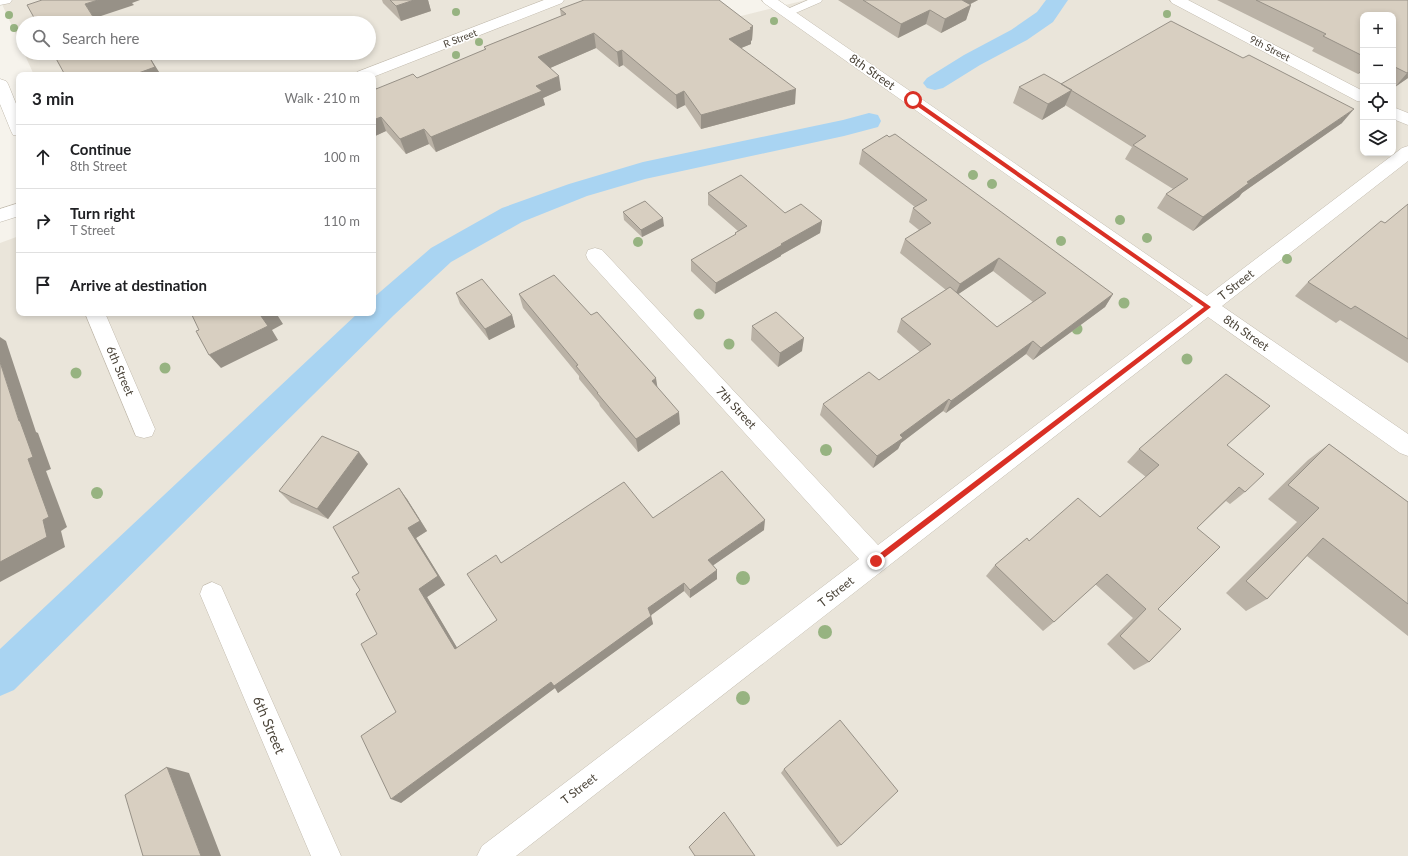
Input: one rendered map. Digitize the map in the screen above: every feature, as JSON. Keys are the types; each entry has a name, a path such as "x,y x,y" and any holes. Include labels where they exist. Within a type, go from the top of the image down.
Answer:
{"street":[{"path":"0,1 4,0"},
{"name":"R Street","path":"372,72 557,0"},
{"name":"8th Street","path":"769,0 1408,446"},
{"name":"9th Street","path":"1177,0 1360,95"},
{"path":"0,84 16,124"},
{"path":"1396,114 1408,120"},
{"name":"T Street","path":"492,856 1208,307 1403,162"},
{"path":"0,216 16,209"},
{"name":"7th Street","path":"595,255 876,561"},
{"name":"6th Street","path":"96,316 144,429"},
{"name":"6th Street","path":"212,594 326,856"}],"lane":[{"path":"788,13 817,0"}],"shaded area":[{"path":"0,0 600,0 666,48 741,16 806,0 1408,0 1408,856 0,856 0,243 16,237 16,316 376,316 376,72 33,72 27,60 376,60 376,16 16,16 16,35"}],"building":[{"path":"42,0 98,0 85,4 93,16 33,16 27,5"},
{"path":"390,0 414,0 396,6"},
{"path":"584,0 719,0 753,26 750,28 752,29 729,39 796,89 701,115 684,91 676,95 622,50 617,52 594,33 538,57 559,76 536,86 542,91 431,137 424,129 400,139 381,117 376,119 376,89 413,74 417,78 486,49 484,47 566,14 560,9"},
{"path":"863,0 962,0 971,5 945,19 930,10 901,24"},
{"path":"1256,0 1408,0 1408,72 1407,73 1396,68 1396,12 1360,12 1360,54 1323,36 1326,34"},
{"path":"1171,21 1243,58 1249,55 1354,109 1247,182 1249,183 1203,217 1166,194 1188,179 1133,145 1146,136 1061,84"},
{"path":"57,60 151,60 155,67 141,72 63,72"},
{"path":"1044,74 1072,90 1048,104 1019,87"},
{"path":"895,134 1113,294 1041,348 1033,341 951,401 949,399 900,435 903,438 877,456 823,404 869,372 879,380 931,344 901,319 950,287 997,327 1046,293 999,258 960,284 905,239 931,223 913,208 927,200 862,150 887,135 889,137"},
{"path":"741,175 785,213 801,204 822,221 716,283 691,260 747,226 708,193"},
{"path":"645,201 663,218 641,230 623,212"},
{"path":"1408,204 1408,339 1355,306 1351,309 1308,282 1381,221 1385,223"},
{"path":"554,275 591,315 597,312 656,378 652,381 679,412 636,439 597,393 576,366 578,365 519,294"},
{"path":"482,279 512,315 485,329 456,293"},
{"path":"776,312 804,338 780,353 752,326"},
{"path":"192,316 261,316 268,326 209,355 196,331 199,330"},
{"path":"0,362 19,421 33,457 28,459 49,517 43,520 47,537 0,562"},
{"path":"1226,374 1270,406 1227,445 1264,474 1245,492 1239,487 1197,528 1220,547 1158,609 1181,629 1149,662 1120,636 1146,609 1107,574 1054,622 995,565 1027,538 1029,541 1078,498 1100,517 1159,465 1139,449"},
{"path":"322,436 359,452 317,509 279,491"},
{"path":"1329,444 1408,502 1408,604 1323,538 1267,599 1246,581 1319,508 1288,485"},
{"path":"722,471 765,520 708,560 717,570 690,590 684,583 648,608 651,616 554,686 551,682 391,799 361,736 396,712 361,644 377,634 356,594 360,590 352,577 359,573 333,527 399,488 420,521 408,528 438,576 419,589 455,649 497,620 467,574 496,555 501,563 624,482 653,518"},
{"path":"840,720 898,791 841,845 784,769"},
{"path":"167,767 201,856 143,856 125,795"},
{"path":"724,812 755,856 695,856 689,847"}],"waterway":[{"path":"935,83 972,60 1019,35 1045,17 1057,0"},
{"path":"376,314 441,255 512,215 578,190 643,171 844,128 869,121"},
{"path":"0,676 374,316"}],"route":[{"path":"876,561 1208,307 913,100"}]}
